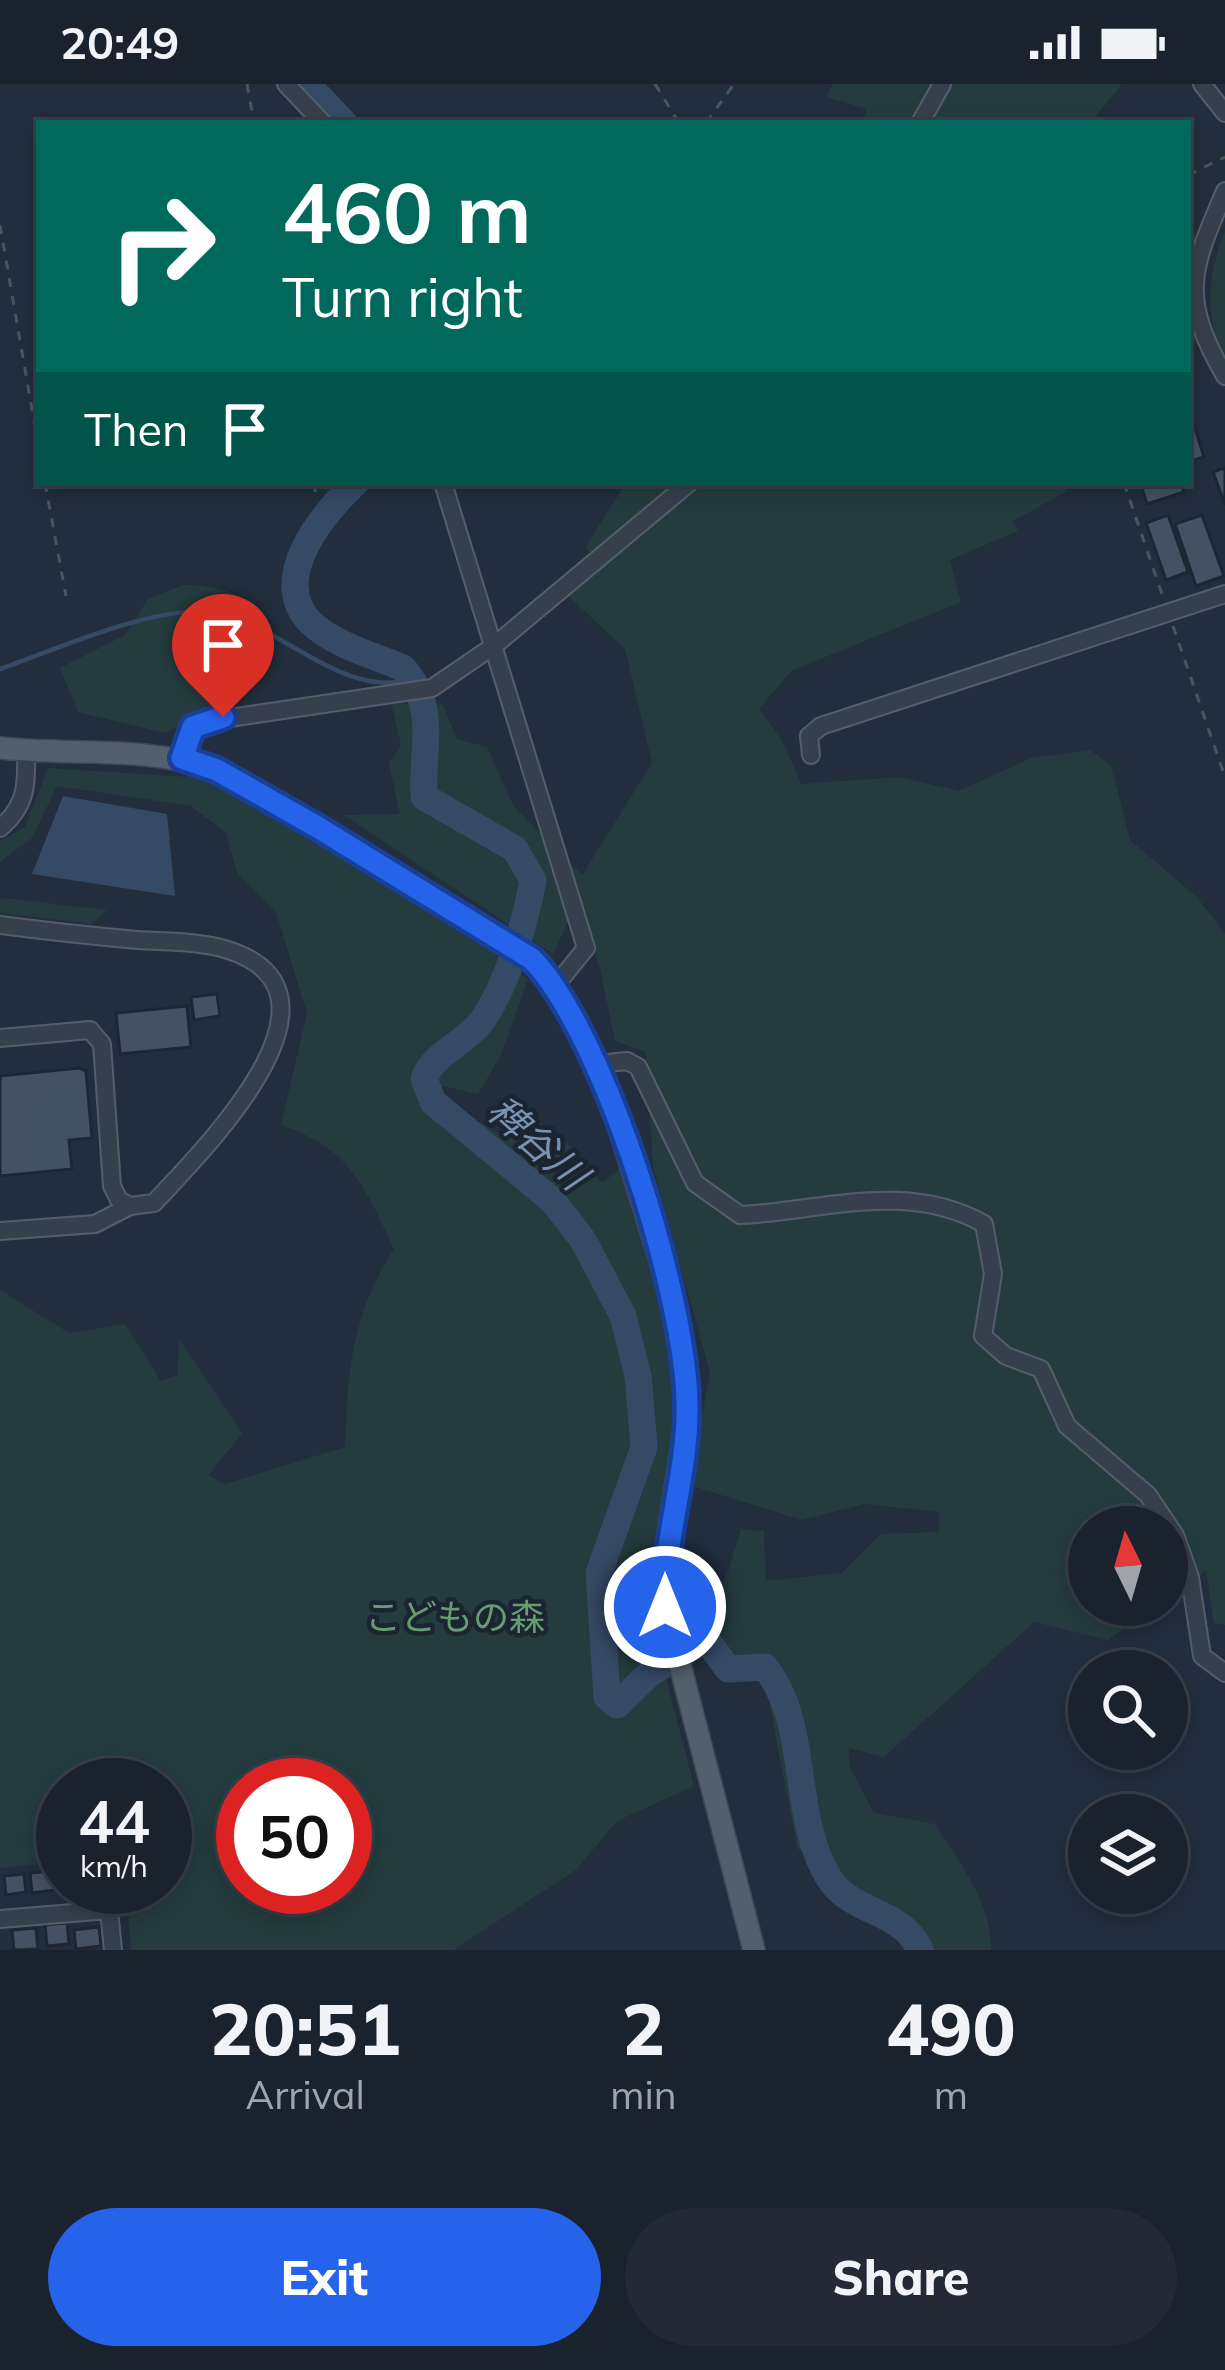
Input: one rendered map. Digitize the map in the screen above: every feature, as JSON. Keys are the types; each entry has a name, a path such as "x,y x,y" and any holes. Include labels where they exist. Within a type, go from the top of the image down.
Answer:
{"main road":[{"path":"0,748 116,749 182,758 217,770 486,928 532,959 556,985 599,1064 676,1312 688,1412 664,1559 670,1630 754,1950"}],"street":[{"path":"286,84 320,120"},
{"path":"922,120 942,84"},
{"path":"1202,84 1225,112"},
{"path":"1225,191 1194,265 1193,289 1202,332 1225,376"},
{"path":"444,486 586,947 556,985"},
{"path":"182,758 193,727 203,722 432,688 495,645 685,486"},
{"path":"811,754 809,736 821,726 1225,594"},
{"path":"0,828 20,811 27,786 26,750"},
{"path":"0,925 225,949 249,958 275,986 282,1022 266,1063 154,1202 130,1206 95,1224 0,1232"},
{"path":"0,1038 91,1030 102,1044 112,1186 119,1200 130,1206"},
{"path":"599,1064 628,1061 638,1067 695,1183 740,1214 862,1198 964,1212 984,1223 993,1274 983,1336 1006,1356 1041,1370 1067,1426 1148,1495 1175,1535 1190,1577 1202,1656 1225,1673"},
{"path":"0,1919 110,1910 113,1950"}],"path":[{"path":"247,84 253,120"},
{"path":"655,84 677,120"},
{"path":"708,120 734,84"},
{"path":"1191,174 1225,157"},
{"path":"0,225 36,433"},
{"path":"46,486 66,596"},
{"path":"314,486 317,501"},
{"path":"1125,486 1225,777"}],"green space":[{"path":"832,84 1122,84 1092,120 865,120 867,109 827,97"},
{"path":"1225,231 1225,367 1210,299"},
{"path":"624,486 1064,486 1067,491 1013,521 1018,531 950,560 961,602 791,671 759,709 783,742 801,784 900,777 959,791 1031,758 1090,750 1111,765 1130,840 1197,897 1225,934 1225,1625 1214,1623 1206,1571 1188,1583 1188,1506 1068,1506 1068,1626 1128,1626 1108,1640 1034,1622 884,1757 849,1748 849,1765 874,1813 935,1824 980,1900 991,1950 919,1950 919,1937 797,1848 761,1659 693,1657 691,1637 728,1572 741,1529 764,1531 766,1581 842,1573 881,1534 939,1532 939,1512 864,1504 802,1520 689,1485 710,1373 653,1167 646,1052 615,1041 600,969 577,903 553,954 344,815 400,814 389,764 401,745 391,703 443,705 457,739 487,747 514,807 582,875 652,763 625,649 566,594 598,565 586,546"},
{"path":"183,585 234,594 247,604 253,617 250,653 234,699 165,733 78,712 60,668 125,635 148,599"},
{"name":"こどもの森","path":"48,768 206,778 406,886 528,979 501,1055 478,1094 443,1086 441,1101 503,1136 525,1111 574,1149 602,1183 624,1165 666,1318 678,1386 652,1571 657,1643 694,1786 617,1821 576,1870 453,1950 131,1950 128,1914 192,1914 192,1758 36,1758 36,1864 0,1868 0,1290 69,1333 125,1324 161,1381 177,1375 179,1339 242,1433 209,1475 225,1484 345,1447 354,1344 369,1297 394,1249 352,1172 324,1145 281,1125 307,1013 276,912 237,873 226,833 191,806 57,786 32,838 0,862 0,841 25,827"},
{"path":"0,898 107,910 90,924 0,913"}],"water":[{"path":"63,796 167,814 175,896 32,874"}],"building":[{"path":"1191,426 1204,457 1191,461"},
{"path":"1225,468 1225,505 1213,472"},
{"path":"1141,486 1182,486 1184,492 1147,504"},
{"path":"1168,515 1188,572 1166,580 1146,523"},
{"path":"1202,515 1224,576 1196,586 1175,524"},
{"path":"217,994 220,1016 194,1020 191,997"},
{"path":"187,1006 191,1047 120,1054 116,1013"},
{"path":"86,1071 92,1138 69,1140 72,1169 0,1176 0,1076"},
{"path":"36,1872 36,1892 32,1893 30,1873"},
{"path":"24,1874 26,1892 6,1895 4,1876"},
{"path":"67,1923 69,1944 47,1946 45,1925"},
{"path":"99,1927 101,1946 76,1949 74,1930"},
{"path":"36,1928 38,1949 14,1950 12,1930"}],"waterway":[{"name":"稗谷川","path":"307,84 341,120"},
{"name":"稗谷川","path":"352,486 305,547 295,586 299,605 310,622 330,637 403,668 425,714 424,797 515,849 533,880 514,953 491,1006 475,1029 434,1062 424,1079 433,1102 553,1201 583,1240 623,1316 638,1376 644,1447 599,1573 607,1697 617,1705 649,1674 706,1639 728,1669 765,1667 789,1716 809,1827 829,1878 850,1899 901,1927 920,1950"},
{"path":"0,669 136,621 191,612 239,619 362,680 387,683 412,678"}],"route":[{"path":"223,717 193,727 182,758 217,770 319,828 532,959 556,985 599,1064 676,1312 686,1366 688,1412 664,1559 665,1607"}]}
